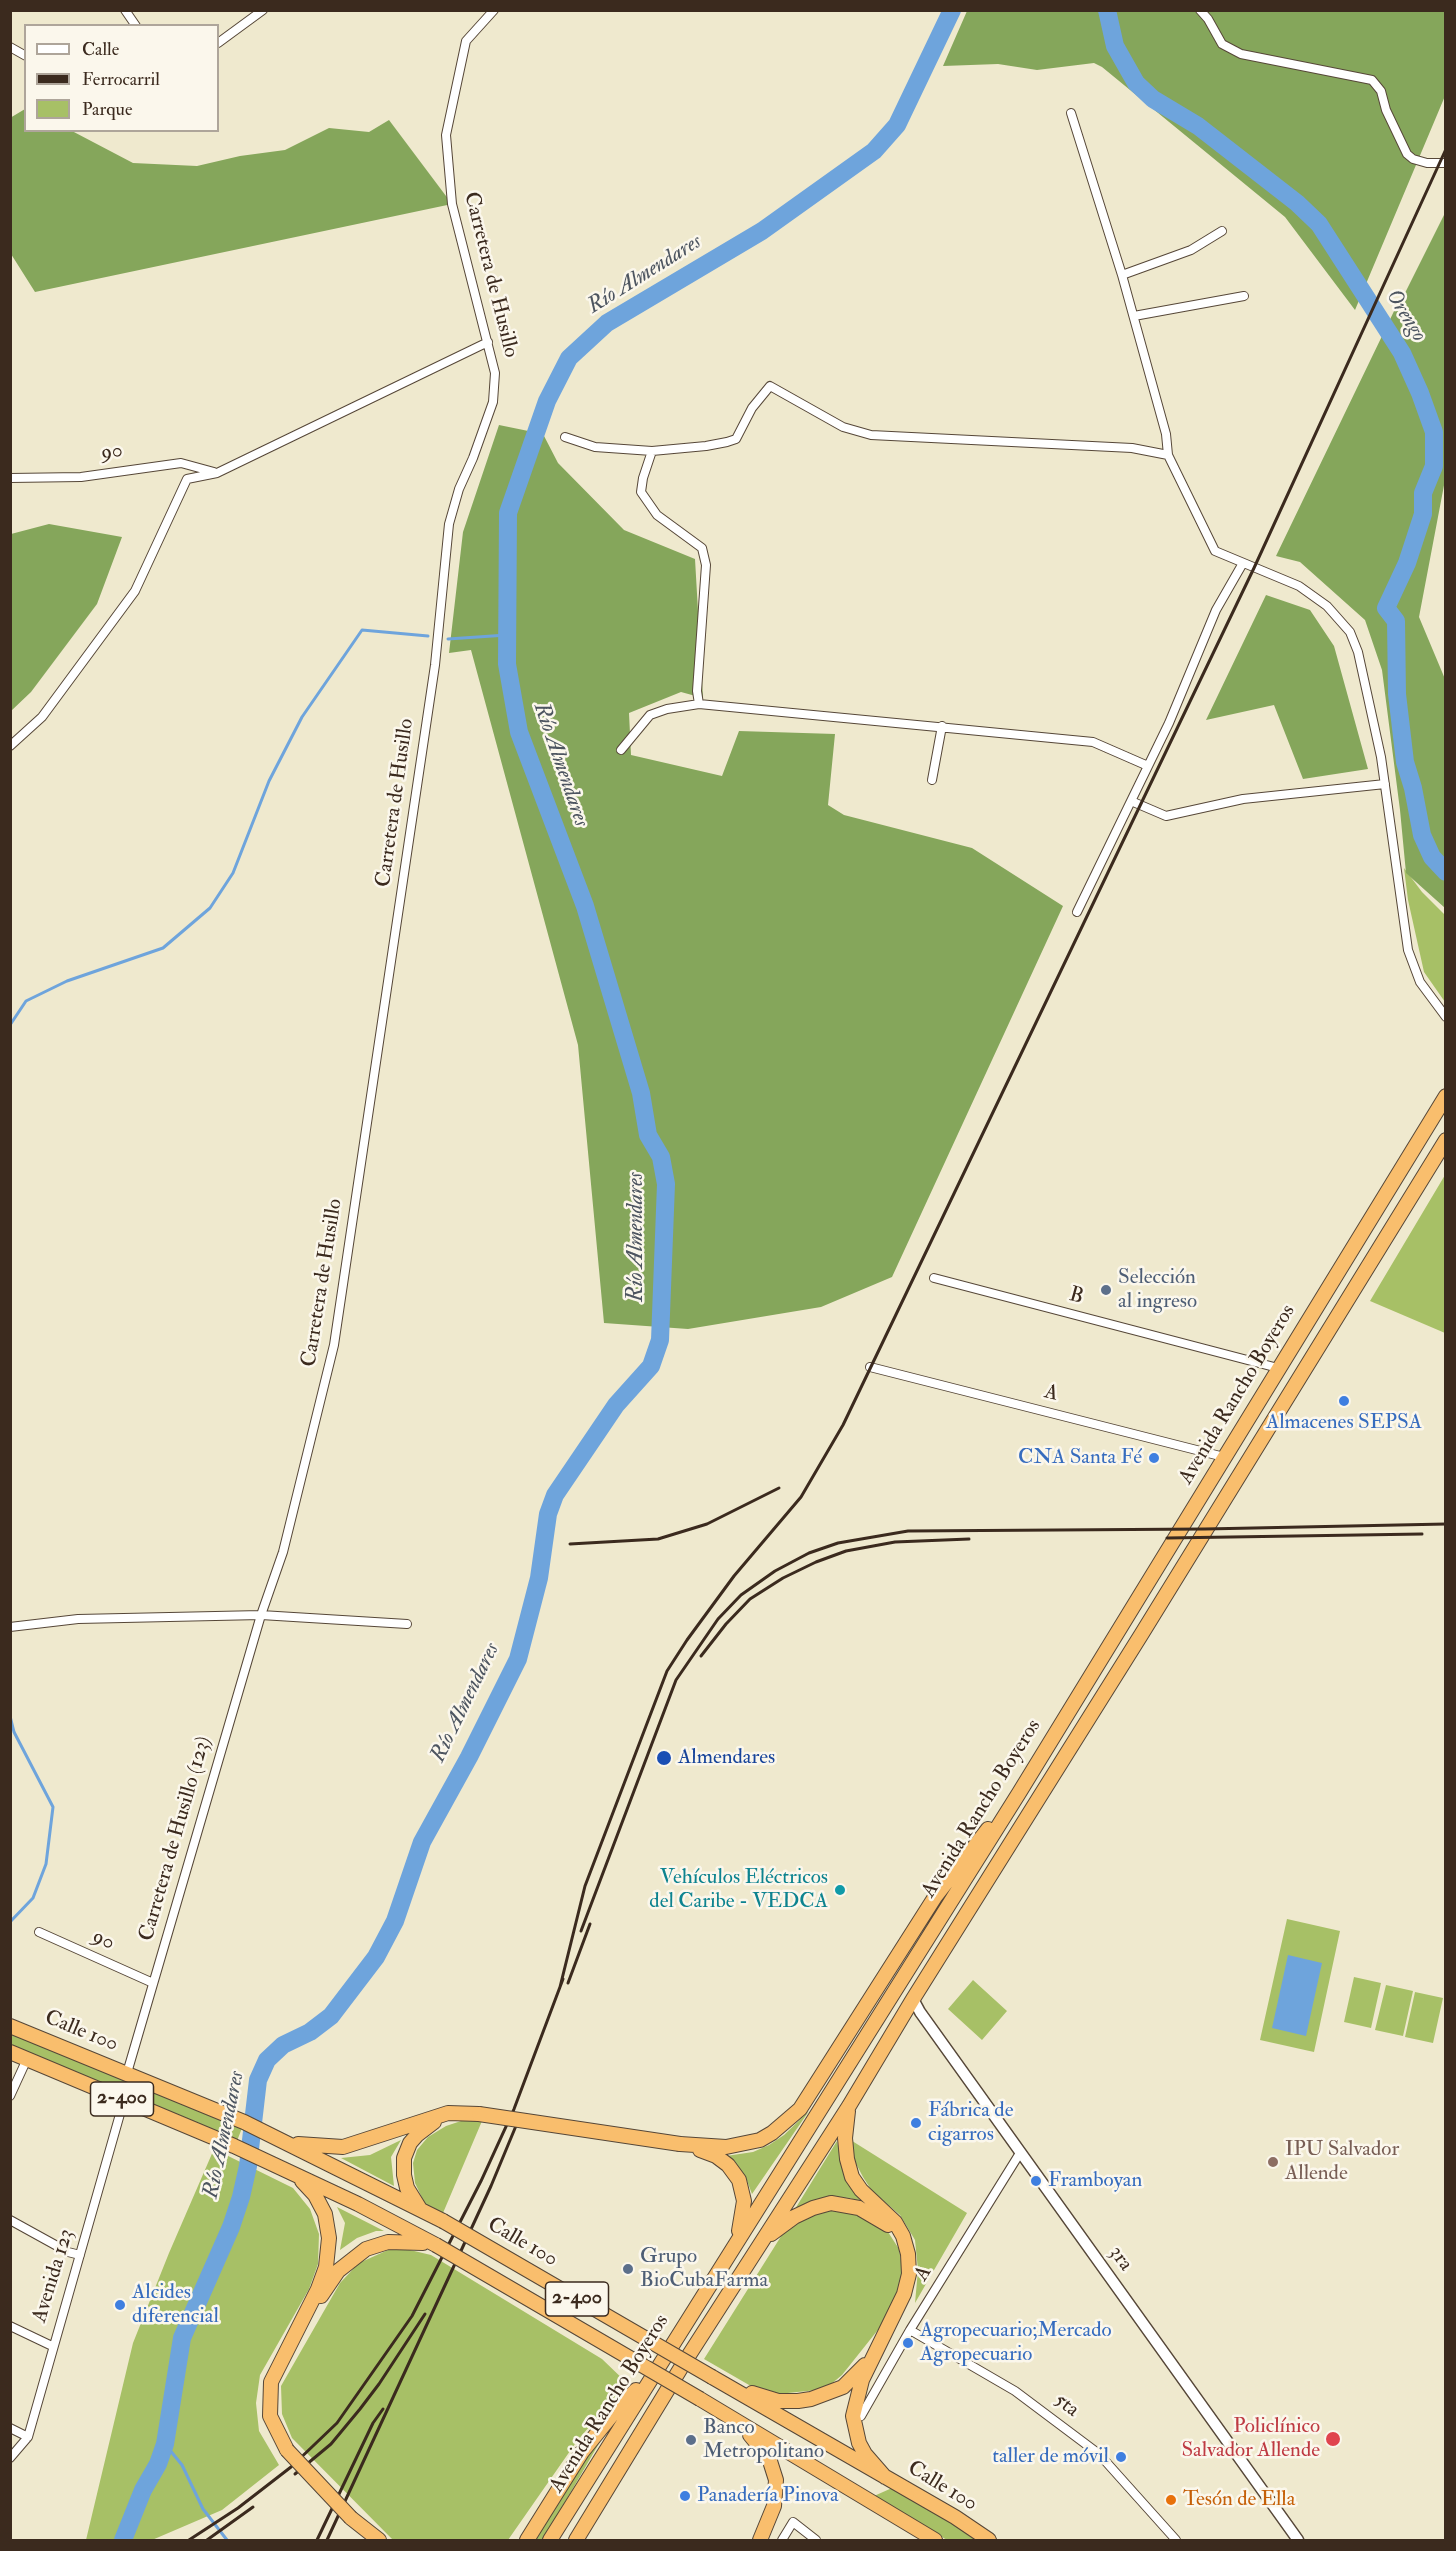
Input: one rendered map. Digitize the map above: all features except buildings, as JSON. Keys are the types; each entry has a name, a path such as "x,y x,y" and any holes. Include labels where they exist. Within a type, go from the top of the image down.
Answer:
{"highway":[{"name":"Avenida Rancho Boyeros","path":"550,2541 651,2376 1018,1793 1446,1096"},
{"name":"Avenida Rancho Boyeros","path":"576,2541 661,2400 849,2106 913,1999 1141,1635 1446,1140"},
{"path":"284,2141 305,2146 343,2147 448,2113 479,2114 680,2144 711,2146 741,2145 772,2133 793,2115 808,2096 935,1897 981,1836 1018,1793"},
{"name":"Calle 100","path":"10,2026 244,2122 443,2221 925,2500 989,2541"},
{"name":"2-400","path":"10,2052 234,2146 436,2245 935,2541"},
{"path":"849,2106 845,2138 852,2177 861,2190 896,2222 907,2249 909,2274 900,2304 858,2391 853,2416 859,2443 865,2454 885,2477"},
{"path":"420,2209 407,2188 404,2175 404,2158 410,2143 423,2128 436,2121 459,2115 479,2114"},
{"path":"680,2144 716,2156 734,2172 742,2189 744,2210 740,2227 721,2267"},
{"path":"296,2175 315,2195 325,2214 329,2238 326,2267 305,2317"},
{"path":"752,2257 763,2241 781,2226 813,2208 831,2203 854,2206 875,2215 891,2228 907,2249"},
{"path":"372,2541 287,2450 273,2426 269,2392 275,2369 305,2317 338,2271 366,2249 388,2242 408,2241 436,2245"},
{"path":"712,2376 756,2395 778,2401 798,2401 843,2387 861,2371 877,2349"},
{"path":"527,2541 582,2452 616,2410 651,2376"},
{"path":"699,2399 756,2440 769,2458 776,2480 776,2497 772,2514 760,2541"},
{"path":"585,2541 593,2512"},
{"path":"351,2518 379,2541"}],"street":[{"path":"126,10 135,24"},
{"path":"219,42 263,10"},
{"name":"Carretera de Husillo","path":"261,1614 283,1552 334,1345 435,665 449,524 459,489 474,458 493,402 495,373 452,204 446,135 466,41 494,10"},
{"path":"1200,10 1209,19 1222,44 1241,54 1372,80 1381,91 1386,110 1407,154 1413,159 1427,163 1446,164"},
{"path":"10,48 24,55"},
{"path":"1071,113 1134,316 1166,434 1168,455 1215,551 1299,586 1327,606 1350,632 1365,675 1385,784 1408,950 1420,982 1446,1017"},
{"path":"1122,275 1191,250 1222,231"},
{"path":"1134,316 1244,296"},
{"path":"10,746 42,717 135,591 187,479 218,473 488,342"},
{"path":"565,437 595,447 652,451 706,447 736,438 752,408 770,386 843,427 871,435 1132,448 1168,455"},
{"path":"652,451 641,492 657,515 702,548 706,565 697,691 699,704"},
{"name":"90","path":"10,478 81,477 181,463 218,473"},
{"path":"1077,912 1169,723 1216,610 1243,563"},
{"path":"621,750 650,715 667,709 699,704 1093,742 1148,766"},
{"path":"932,780 942,726"},
{"path":"1131,801 1166,816 1243,799 1385,784"},
{"name":"B","path":"934,1278 1278,1368"},
{"name":"A","path":"870,1367 1224,1457"},
{"path":"10,1627 78,1619 261,1614 407,1624"},
{"name":"Carretera de Husillo (123)","path":"127,2073 261,1614"},
{"name":"90","path":"39,1932 153,1983"},
{"name":"3ra","path":"913,1999 1020,2153 1298,2541"},
{"path":"10,2096 27,2059"},
{"name":"Avenida 123","path":"10,2458 28,2437 52,2346 124,2100"},
{"name":"A","path":"861,2416 910,2330 1020,2153"},
{"path":"10,2220 68,2252 80,2255"},
{"path":"10,2326 52,2346"},
{"name":"5ta","path":"910,2330 1015,2391 1099,2454 1176,2541"},
{"path":"10,2428 28,2437"},
{"path":"782,2541 793,2522 816,2541"}],"green space":[{"path":"967,11 1445,11 1445,96 1355,310 1285,217 1102,67 1094,63 1037,70 998,64 943,66"},
{"path":"24,110 24,132 74,132 133,163 197,166 240,156 285,150 329,128 369,132 389,120 452,204 35,292 11,254 10,118"},
{"path":"1445,213 1445,480 1419,617 1445,679 1445,908 1406,873 1382,670 1365,620 1300,562 1276,556 1396,307"},
{"path":"499,425 543,434 558,463 624,530 695,559 703,698 681,692 629,713 631,755 722,776 739,731 835,734 828,805 844,815 972,848 1063,906 892,1277 821,1307 688,1329 604,1323 578,1045 471,650 449,653 463,532"},
{"path":"49,524 122,537 97,604 31,692 11,711 11,534"},
{"path":"1266,595 1310,610 1334,646 1368,769 1303,779 1274,705 1206,720"},
{"path":"1404,868 1422,892 1445,915 1445,1002 1424,972 1408,900"},
{"path":"1445,1175 1446,1333 1370,1301"},
{"path":"1287,1919 1340,1931 1314,2052 1260,2040"},
{"path":"1354,1977 1381,1983 1371,2028 1344,2022"},
{"path":"973,1980 1007,2011 982,2040 948,2009"},
{"path":"1386,1985 1413,1991 1403,2036 1375,2030"},
{"path":"1415,1992 1443,1998 1433,2043 1405,2037"},
{"path":"10,2032 242,2128 237,2141 11,2046"},
{"path":"809,2111 752,2194 746,2178 726,2156 753,2152 769,2145 784,2135"},
{"path":"461,2121 482,2121 443,2213 425,2204 415,2183 413,2163 417,2150 428,2137 446,2126"},
{"path":"849,2139 967,2213 915,2303 918,2270 915,2240 900,2215 872,2191 851,2154"},
{"path":"401,2140 391,2157 394,2186 341,2158 370,2155"},
{"path":"837,2141 843,2171 861,2202 850,2198 829,2197 795,2209"},
{"path":"214,2149 293,2188 310,2209 319,2234 318,2264 309,2289 260,2375 256,2403 259,2431 279,2465 222,2510 152,2540 86,2540 133,2343"},
{"path":"337,2207 384,2231 376,2231 357,2238 340,2250 345,2223"},
{"path":"847,2209 880,2225 888,2232 899,2249 903,2273 895,2303 881,2326 842,2375 830,2385 817,2390 778,2394 756,2389 704,2359 785,2230 803,2217 822,2210"},
{"path":"388,2250 410,2250 431,2255 602,2359 627,2383 577,2441 508,2540 393,2540 292,2438 282,2414 281,2386 340,2283 359,2263"},
{"path":"601,2440 543,2540 535,2540 588,2456"},
{"path":"892,2488 979,2540 947,2540 874,2496"}],"water":[{"path":"1288,1955 1322,1963 1306,2036 1272,2028"}],"waterway":[{"name":"Río Almendares","path":"123,2540 165,2444 182,2338 231,2227 241,2197 248,2166 258,2080 267,2060 283,2045 310,2032 331,2016 376,1957 395,1921 422,1842 469,1757 518,1659 539,1578 548,1514 555,1495 616,1405 651,1366 660,1340 666,1184 661,1157 648,1135 641,1093 585,906 519,732 507,664 508,513 547,401 569,358 607,323 762,231 874,151 897,125 952,10"},
{"name":"Orengo","path":"1107,10 1115,46 1136,83 1153,99 1198,126 1297,203 1319,224 1402,353 1420,393 1434,432 1434,466 1423,493 1423,514 1407,563 1386,608 1396,621 1397,694 1405,762 1413,788 1422,835 1432,857 1446,872"},
{"path":"10,1025 26,1001 67,981 163,948 210,908 233,873 269,781 302,717 362,630 428,636"},
{"path":"448,639 507,635"},
{"path":"10,1716 14,1732 53,1807 46,1864 33,1898 10,1922"},
{"path":"165,2444 182,2465 203,2509 227,2540"}],"railway":[{"path":"560,1987 585,1886 667,1671 734,1576 801,1497 843,1425 1254,568 1446,149"},
{"path":"570,1544 658,1539 707,1524 779,1488"},
{"path":"581,1931 676,1680 718,1619 741,1595 775,1571 809,1553 838,1543 908,1531 1205,1529 1446,1524"},
{"path":"1167,1538 1422,1534"},
{"path":"701,1656 726,1624 750,1599 783,1578 816,1562 846,1551 895,1542 969,1539"},
{"path":"568,1983 590,1924"},
{"path":"189,2540 238,2508 291,2467 337,2423 412,2316 481,2181 514,2109 563,1979"},
{"path":"327,2540 491,2186 518,2121"},
{"path":"295,2474 331,2444 360,2409 425,2314"},
{"path":"317,2540 373,2423 383,2409"},
{"path":"207,2540 253,2507"}],"place":[{"name":"Selección al ingreso","path":"1106,1290"},
{"name":"Almacenes SEPSA","path":"1344,1401"},
{"name":"CNA Santa Fé","path":"1154,1458"},
{"name":"Almendares","path":"664,1758"},
{"name":"Vehículos Eléctricos del Caribe - VEDCA","path":"840,1890"},
{"name":"Fábrica de cigarros","path":"916,2123"},
{"name":"IPU Salvador Allende","path":"1273,2162"},
{"name":"Framboyan","path":"1036,2181"},
{"name":"Grupo BioCubaFarma","path":"628,2269"},
{"name":"Alcides diferencial","path":"120,2305"},
{"name":"Agropecuario;Mercado Agropecuario","path":"908,2343"},
{"name":"Policlínico Salvador Allende","path":"1333,2439"},
{"name":"Banco Metropolitano","path":"691,2440"},
{"name":"taller de móvil","path":"1121,2457"},
{"name":"Panadería Pinova","path":"685,2496"},
{"name":"Tesón de Ella","path":"1171,2500"}]}
